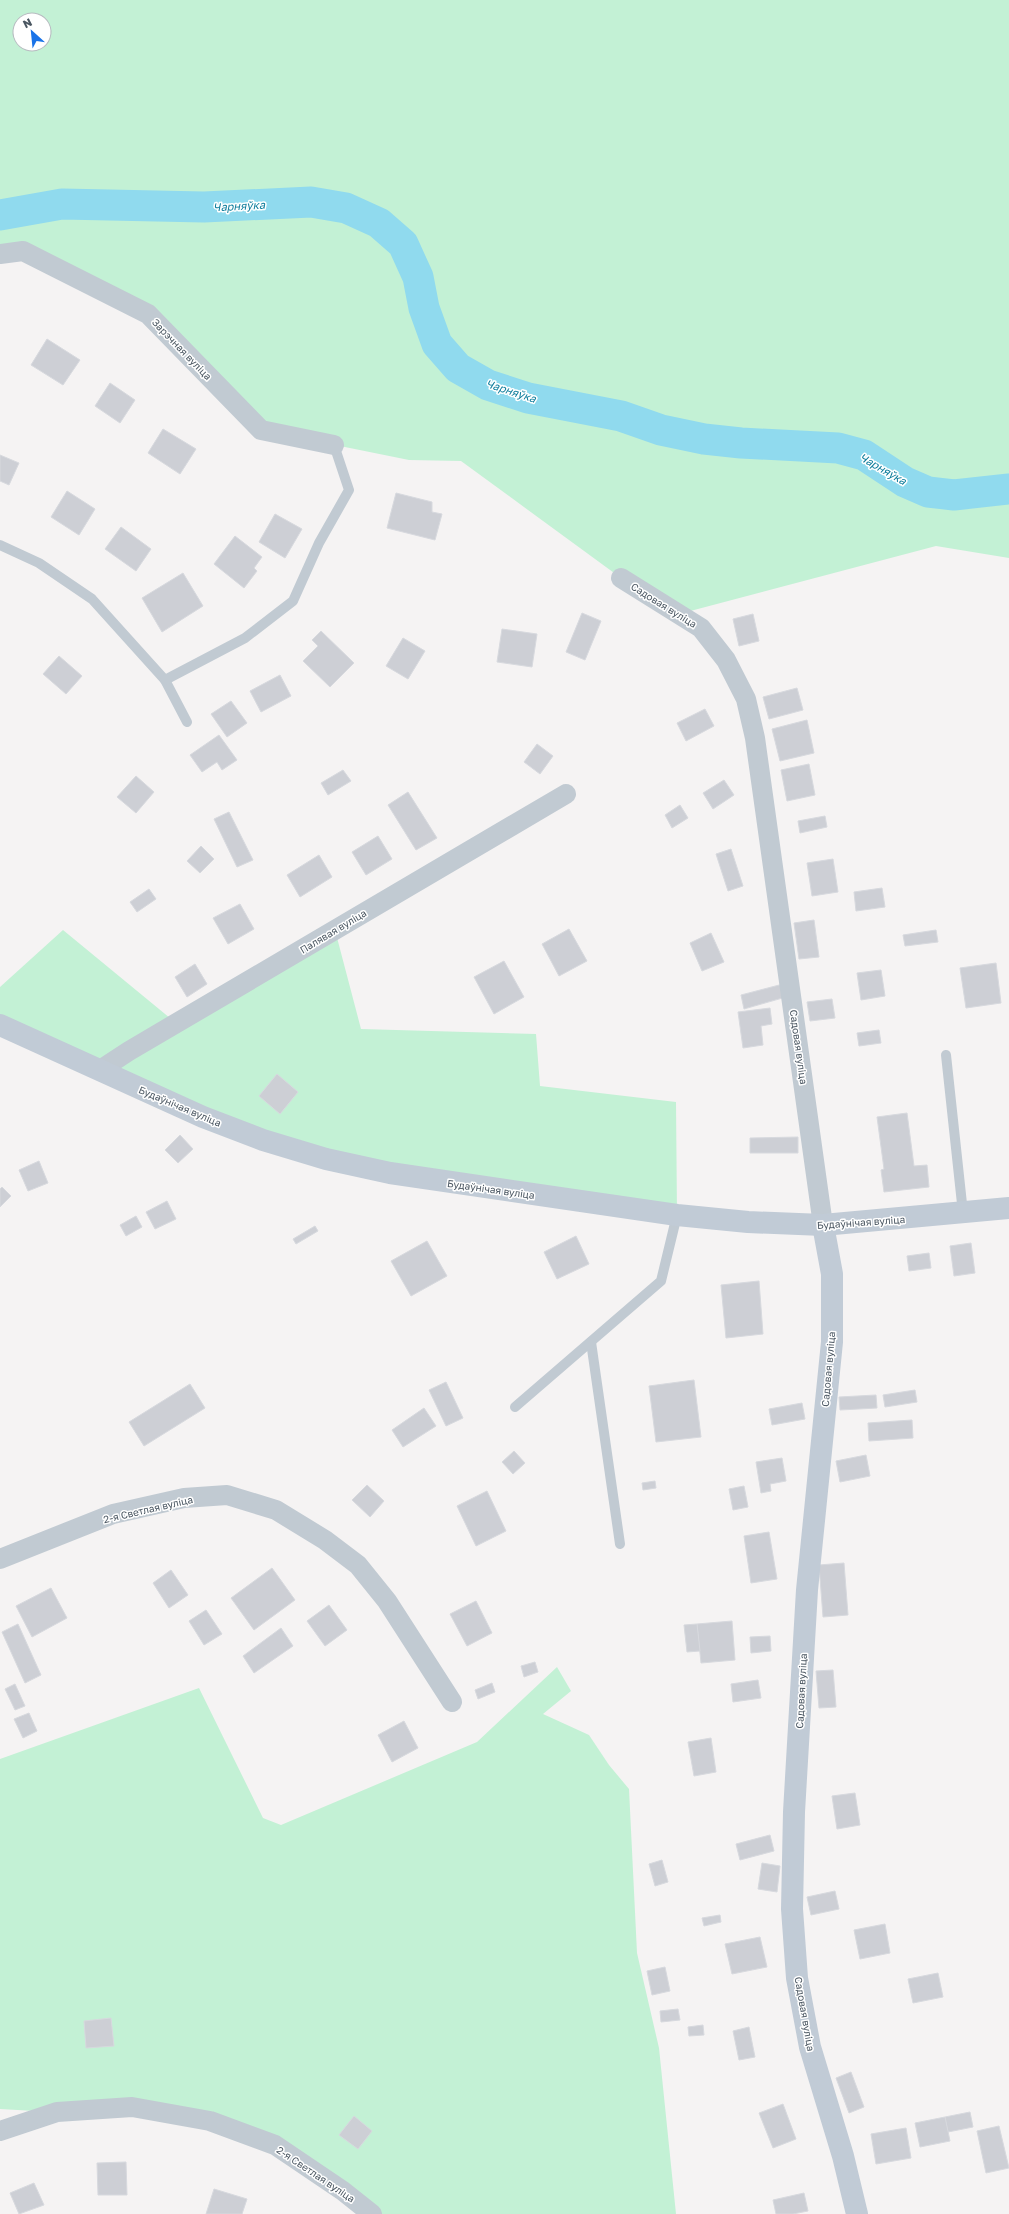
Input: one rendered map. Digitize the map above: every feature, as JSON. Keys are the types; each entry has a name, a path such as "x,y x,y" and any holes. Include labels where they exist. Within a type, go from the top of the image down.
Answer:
{"main road":[{"name":"Будаўнічая вуліца","path":"0,1025 203,1117 263,1140 326,1159 390,1173 461,1185 677,1215 823,1226 1009,1208"},
{"name":"Садовая вуліца","path":"823,1226 832,1274 832,1342 807,1590 794,1812 792,1909 797,1978 810,2047 843,2156 857,2214"}],"street":[{"name":"Зарэчная вуліца","path":"0,254 23,251 148,314 261,430 334,445"},
{"name":"Садовая вуліца","path":"621,578 701,628 726,660 746,699 757,754 823,1226"},
{"name":"Палявая вуліца","path":"100,1070 128,1051 566,794"},
{"name":"2-я Светлая вуліца","path":"0,1558 113,1514 184,1498 227,1495 276,1510 325,1540 358,1566 387,1601 452,1702"},
{"name":"2-я Светлая вуліца","path":"0,2131 57,2112 132,2107 210,2121 275,2145 343,2191 372,2214"}],"lane":[{"path":"165,680 245,638 293,601 319,543 349,490 334,445"},
{"path":"0,545 40,563 92,599 165,680 187,722"},
{"path":"946,1055 963,1213"},
{"path":"515,1407 661,1281 677,1215"},
{"path":"591,1342 620,1544"}],"green space":[{"path":"0,0 1009,0 1009,558 936,546 679,614 621,578 461,461 409,460 261,430 148,314 23,251 0,254"},
{"path":"63,930 176,1023 335,930 361,1029 536,1034 540,1086 676,1102 677,1215 326,1159 0,1025 0,987"},
{"path":"557,1667 571,1691 543,1714 589,1735 609,1765 629,1789 637,1953 659,2048 676,2214 372,2214 343,2191 210,2121 0,2109 0,1759 199,1688 263,1818 281,1825 477,1742"}],"building":[{"path":"47,339 80,360 63,385 31,365"},
{"path":"110,383 135,400 120,423 95,406"},
{"path":"163,429 196,449 180,474 148,453"},
{"path":"0,455 19,463 9,485 0,481"},
{"path":"67,491 95,509 79,535 51,517"},
{"path":"396,493 432,502 432,512 442,514 435,540 387,528"},
{"path":"275,514 302,529 285,558 259,542"},
{"path":"121,527 151,549 136,571 105,549"},
{"path":"235,536 262,557 254,568 257,571 244,588 214,564"},
{"path":"183,573 203,606 162,632 142,598"},
{"path":"582,613 601,621 585,660 566,652"},
{"path":"753,614 759,641 739,646 733,619"},
{"path":"502,629 537,634 532,667 497,662"},
{"path":"321,631 354,663 330,687 303,661 318,646 312,640"},
{"path":"403,638 425,651 408,679 386,666"},
{"path":"59,656 82,676 66,694 43,674"},
{"path":"280,675 291,696 261,712 250,691"},
{"path":"797,688 803,710 769,719 763,697"},
{"path":"231,701 247,723 227,737 211,714"},
{"path":"705,709 714,726 686,741 677,723"},
{"path":"807,720 814,753 780,761 772,729"},
{"path":"219,735 237,760 222,770 217,762 202,772 190,755"},
{"path":"537,744 553,756 540,774 524,762"},
{"path":"809,764 815,795 787,801 781,770"},
{"path":"343,770 351,781 328,795 321,783"},
{"path":"136,776 154,792 136,813 117,797"},
{"path":"724,780 734,795 713,809 703,793"},
{"path":"408,792 437,838 416,850 388,805"},
{"path":"680,805 688,818 672,828 665,815"},
{"path":"229,812 253,860 237,867 214,819"},
{"path":"825,816 827,827 800,833 798,821"},
{"path":"378,836 392,859 366,875 352,852"},
{"path":"201,846 214,859 200,873 187,861"},
{"path":"731,849 743,886 728,891 716,854"},
{"path":"319,855 332,877 300,897 287,875"},
{"path":"833,859 838,892 812,896 807,863"},
{"path":"882,888 885,907 856,911 854,892"},
{"path":"149,889 156,899 137,912 130,902"},
{"path":"240,904 254,929 228,944 213,918"},
{"path":"814,920 819,957 799,959 794,923"},
{"path":"569,929 587,961 559,976 542,944"},
{"path":"936,930 938,942 905,946 903,935"},
{"path":"711,933 724,962 702,971 690,943"},
{"path":"504,961 524,997 494,1014 474,977"},
{"path":"996,963 1001,1003 966,1008 960,968"},
{"path":"195,964 207,984 187,997 175,977"},
{"path":"881,970 885,996 861,1000 857,973"},
{"path":"783,984 786,997 744,1009 741,995"},
{"path":"832,999 835,1018 810,1021 807,1002"},
{"path":"770,1008 772,1024 761,1026 763,1045 743,1048 738,1012"},
{"path":"879,1030 881,1043 859,1046 857,1033"},
{"path":"277,1074 298,1092 280,1114 259,1096"},
{"path":"907,1113 914,1166 927,1165 929,1187 884,1192 881,1170 884,1169 877,1117"},
{"path":"180,1135 193,1149 178,1163 165,1150"},
{"path":"798,1137 798,1153 750,1153 750,1138"},
{"path":"39,1161 48,1183 28,1191 19,1170"},
{"path":"2,1187 11,1196 0,1207 0,1189"},
{"path":"167,1201 176,1219 155,1229 146,1212"},
{"path":"136,1216 142,1227 126,1236 120,1225"},
{"path":"315,1226 318,1231 296,1244 293,1239"},
{"path":"576,1236 589,1264 557,1279 544,1252"},
{"path":"427,1241 447,1276 411,1296 391,1261"},
{"path":"971,1243 975,1273 954,1276 950,1246"},
{"path":"929,1253 931,1268 909,1271 907,1256"},
{"path":"759,1281 763,1334 726,1338 721,1285"},
{"path":"694,1380 701,1437 656,1442 649,1386"},
{"path":"446,1382 463,1418 446,1426 429,1390"},
{"path":"190,1384 205,1408 144,1446 129,1422"},
{"path":"915,1390 917,1402 885,1407 883,1395"},
{"path":"876,1395 877,1408 840,1410 839,1397"},
{"path":"802,1403 805,1419 772,1425 769,1409"},
{"path":"424,1408 436,1426 403,1447 392,1430"},
{"path":"912,1420 913,1438 869,1441 868,1423"},
{"path":"514,1451 525,1463 513,1474 502,1462"},
{"path":"866,1455 870,1476 840,1482 836,1461"},
{"path":"782,1458 786,1481 770,1484 771,1491 761,1493 756,1462"},
{"path":"655,1481 656,1488 643,1490 642,1483"},
{"path":"367,1485 384,1501 370,1517 352,1500"},
{"path":"744,1486 748,1507 733,1510 729,1489"},
{"path":"487,1491 506,1531 476,1546 457,1506"},
{"path":"769,1532 777,1579 751,1583 744,1536"},
{"path":"844,1563 848,1615 823,1617 819,1565"},
{"path":"272,1568 295,1600 254,1630 231,1598"},
{"path":"171,1570 188,1595 169,1608 153,1583"},
{"path":"51,1588 67,1618 32,1637 16,1606"},
{"path":"476,1601 492,1633 467,1646 450,1614"},
{"path":"329,1605 347,1630 325,1646 307,1621"},
{"path":"206,1610 222,1634 204,1645 189,1621"},
{"path":"732,1621 735,1660 701,1663 697,1624"},
{"path":"18,1624 41,1675 25,1683 2,1632"},
{"path":"697,1624 700,1651 687,1652 684,1625"},
{"path":"281,1628 293,1646 254,1673 243,1656"},
{"path":"770,1636 771,1651 751,1653 750,1637"},
{"path":"535,1662 538,1672 524,1677 521,1666"},
{"path":"833,1670 836,1707 819,1708 816,1671"},
{"path":"758,1680 761,1698 733,1702 731,1684"},
{"path":"492,1683 495,1692 478,1699 475,1690"},
{"path":"15,1684 25,1706 15,1710 5,1689"},
{"path":"29,1713 37,1731 23,1738 14,1719"},
{"path":"404,1721 418,1748 392,1762 378,1735"},
{"path":"711,1738 716,1772 694,1776 688,1742"},
{"path":"855,1793 860,1825 837,1829 832,1796"},
{"path":"770,1835 774,1851 740,1860 736,1844"},
{"path":"662,1860 668,1882 655,1886 649,1864"},
{"path":"762,1863 780,1866 777,1892 758,1889"},
{"path":"835,1891 839,1909 811,1915 807,1897"},
{"path":"720,1915 721,1922 704,1926 702,1918"},
{"path":"885,1924 890,1953 860,1959 854,1930"},
{"path":"760,1937 767,1967 732,1974 725,1944"},
{"path":"665,1967 670,1991 652,1995 647,1971"},
{"path":"938,1973 943,1997 913,2003 908,1979"},
{"path":"678,2009 680,2020 661,2022 660,2011"},
{"path":"111,2018 114,2046 86,2048 84,2021"},
{"path":"703,2025 704,2035 689,2036 688,2027"},
{"path":"749,2027 755,2057 739,2060 733,2031"},
{"path":"851,2072 864,2107 849,2113 836,2078"},
{"path":"783,2104 796,2139 773,2148 759,2113"},
{"path":"970,2112 973,2127 948,2132 945,2117"},
{"path":"354,2116 372,2131 358,2149 339,2135"},
{"path":"945,2117 950,2141 920,2147 915,2123"},
{"path":"999,2126 1009,2168 986,2173 977,2131"},
{"path":"906,2128 911,2158 876,2164 871,2134"},
{"path":"126,2162 127,2195 98,2195 97,2163"},
{"path":"34,2183 44,2205 19,2214 10,2193"},
{"path":"214,2189 247,2199 242,2214 206,2214"},
{"path":"804,2193 808,2211 793,2214 776,2214 773,2200"}],"waterway":[{"name":"Чарняўка","path":"0,215 62,204 204,207 311,202 346,208 379,223 403,244 418,277 424,308 437,344 458,368 488,385 528,398 621,416 661,430 704,439 741,443 838,448 864,455 905,482 928,492 954,495 1009,489"}]}
